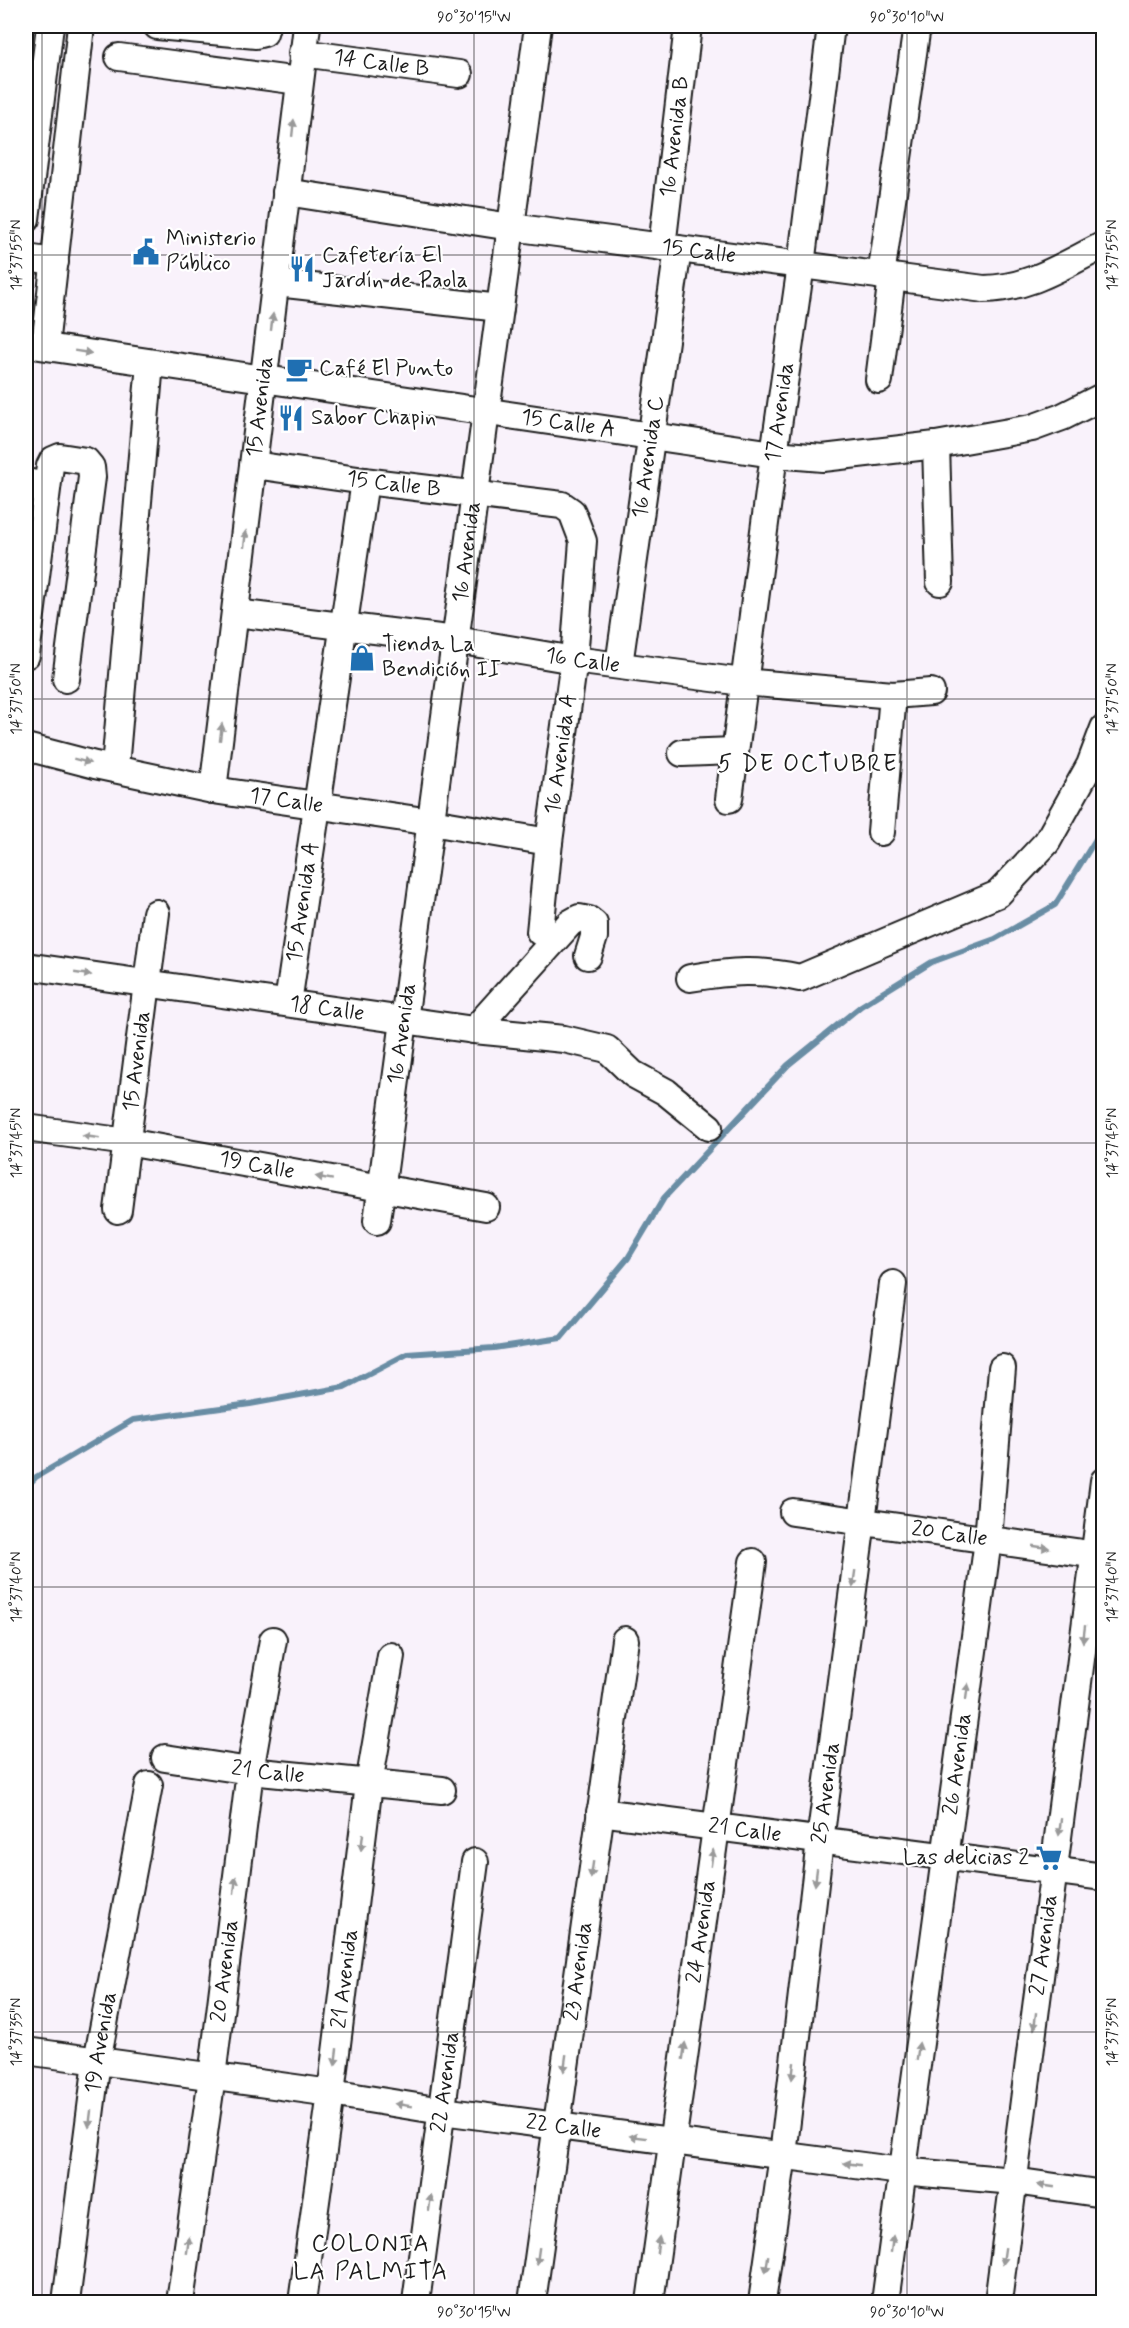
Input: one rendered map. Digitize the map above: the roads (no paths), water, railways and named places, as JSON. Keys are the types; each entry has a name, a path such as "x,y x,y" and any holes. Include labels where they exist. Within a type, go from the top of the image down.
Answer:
{"street":[{"path":"26,219 50,26"},
{"path":"35,345 55,262 81,26"},
{"path":"157,26 256,34 264,33 266,26"},
{"name":"15 Avenida","path":"213,790 277,283 306,26"},
{"name":"16 Avenida","path":"377,1221 538,26"},
{"name":"16 Avenida B","path":"670,248 688,26"},
{"name":"17 Avenida","path":"729,799 831,26"},
{"path":"879,380 887,277 917,26"},
{"name":"14 Calle B","path":"302,53 459,74"},
{"path":"119,57 299,81"},
{"name":"15 Calle","path":"286,192 511,227 984,290 1029,283 1104,245"},
{"name":"16 Avenida C","path":"619,665 651,436 670,248"},
{"path":"26,258 55,262"},
{"path":"277,283 500,308"},
{"name":"15 Calle A","path":"35,345 774,454 823,458 936,445 1032,428 1062,417 1104,396"},
{"path":"116,756 147,389 155,364"},
{"path":"936,445 940,582"},
{"path":"26,655 36,484 53,460 60,457 86,461 91,467 92,477 66,679"},
{"name":"15 Calle B","path":"254,465 562,505 572,512 583,541"},
{"name":"15 Avenida A","path":"288,1003 365,481"},
{"name":"16 Avenida A","path":"540,932 549,842 574,660 583,541"},
{"name":"16 Calle","path":"236,612 456,640 574,660 743,682 893,695 931,692"},
{"path":"881,832 893,695"},
{"path":"690,978 730,971 770,971 800,978 999,894 1047,842 1090,765 1104,728"},
{"name":"17 Calle","path":"26,747 213,790 549,842"},
{"path":"682,753 734,751"},
{"name":"15 Avenida","path":"118,1210 156,913"},
{"path":"474,1030 570,923 579,918 589,920 594,924 594,936 588,956"},
{"name":"18 Calle","path":"26,966 474,1030 564,1039 607,1049 633,1074 666,1092 709,1127"},
{"name":"19 Calle","path":"26,1128 126,1143 486,1207"},
{"name":"25 Avenida","path":"762,2302 783,2155 820,1841 893,1284"},
{"name":"26 Avenida","path":"885,2302 988,1540 1002,1368"},
{"name":"27 Avenida","path":"998,2302 1054,1871 1099,1555 1104,1481"},
{"name":"20 Calle","path":"793,1512 1099,1555"},
{"name":"24 Avenida","path":"650,2302 753,1562"},
{"name":"23 Avenida","path":"532,2302 625,1640"},
{"name":"20 Avenida","path":"180,2302 212,2077 249,1771 273,1641"},
{"name":"21 Avenida","path":"302,2302 331,2093 369,1784 391,1656"},
{"name":"21 Calle","path":"165,1758 249,1771 442,1791"},
{"name":"19 Avenida","path":"66,2302 97,2061 149,1785"},
{"name":"21 Calle","path":"600,1812 1104,1877"},
{"name":"22 Avenida","path":"416,2302 475,1862"},
{"name":"22 Calle","path":"26,2051 331,2093 442,2111 901,2171 1014,2181 1104,2194"}],"waterway":[{"path":"26,1487 36,1477 133,1420 250,1404 344,1387 407,1354 494,1348 561,1338 628,1258 664,1198 788,1065 861,1006 932,962 995,939 1055,905 1104,826"}],"place":[{"name":"Ministerio Público","path":"146,252"},
{"name":"Cafetería El Jardín de Paola","path":"302,269"},
{"name":"Café El Punto","path":"299,369"},
{"name":"Sabor Chapin","path":"291,418"},
{"name":"Tienda La Bendición II","path":"362,658"},
{"name":"Las delicias 2","path":"1049,1858"}],"district":[{"name":"5 DE OCTUBRE","path":"808,764"},
{"name":"COLONIA LA PALMITA","path":"371,2258"}]}
